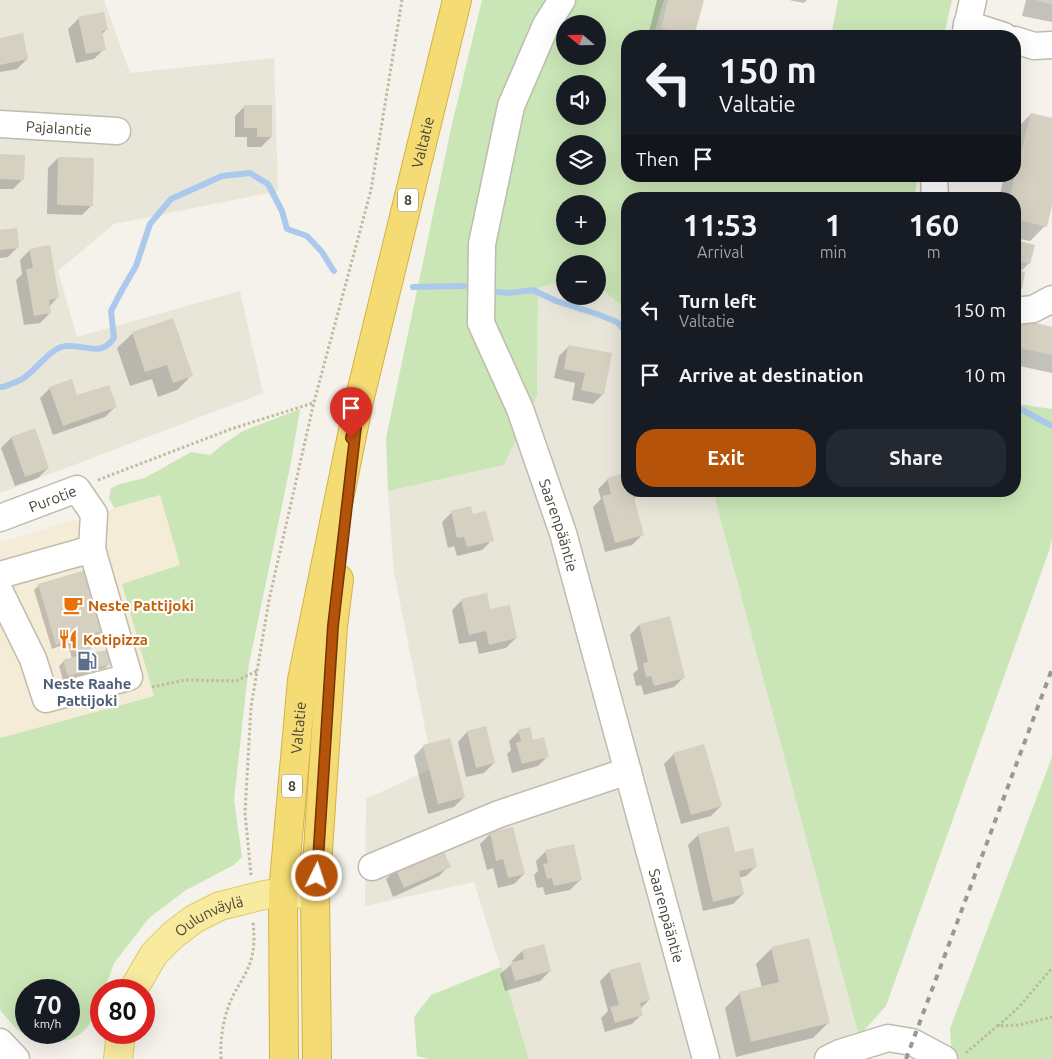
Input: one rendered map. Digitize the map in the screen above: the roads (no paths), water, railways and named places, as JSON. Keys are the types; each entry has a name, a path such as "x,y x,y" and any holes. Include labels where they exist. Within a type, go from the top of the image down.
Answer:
{"highway":[{"name":"Valtatie","path":"284,1059 282,892 302,680 359,401 457,0"},
{"name":"Valtatie","path":"317,1059 315,895 333,626 359,401"}],"main road":[{"name":"Oulunväylä","path":"139,979 154,954 173,935 194,919 220,906 282,892 315,895"},
{"path":"118,1059 120,1044"}],"street":[{"name":"Saarenpääntie","path":"562,0 546,25 511,106 482,244 481,323 520,409 549,488 563,533 706,1059"},
{"path":"968,20 990,30"},
{"path":"1021,42 1034,46 1052,45"},
{"name":"Pajalantie","path":"0,124 117,131"},
{"path":"1021,310 1033,309 1052,299"},
{"name":"Purotie","path":"0,518 77,489 94,514 92,549"},
{"path":"0,576 92,549 129,677 46,698 33,659 0,592"},
{"path":"372,867 499,814 628,771"},
{"path":"828,1059 840,1053 888,1038 912,1042 944,1059"},
{"path":"0,1042 16,1059"}],"waterway":[{"path":"0,387 23,379 52,352 61,347 76,346 96,349 108,344 114,338 111,311 136,266 150,224 171,199 222,176 250,173 268,184 282,211 287,229 307,236 322,252 334,271"},
{"path":"413,287 464,286"},
{"path":"498,292 509,293 533,290 556,301 617,322 621,326"},
{"path":"1021,410 1052,426"}],"railway":[{"path":"906,1059 1052,669"}],"place":[{"name":"Neste Pattijoki","path":"73,605"},
{"name":"Kotipizza","path":"68,639"},
{"name":"Neste Raahe Pattijoki","path":"87,661"}]}
